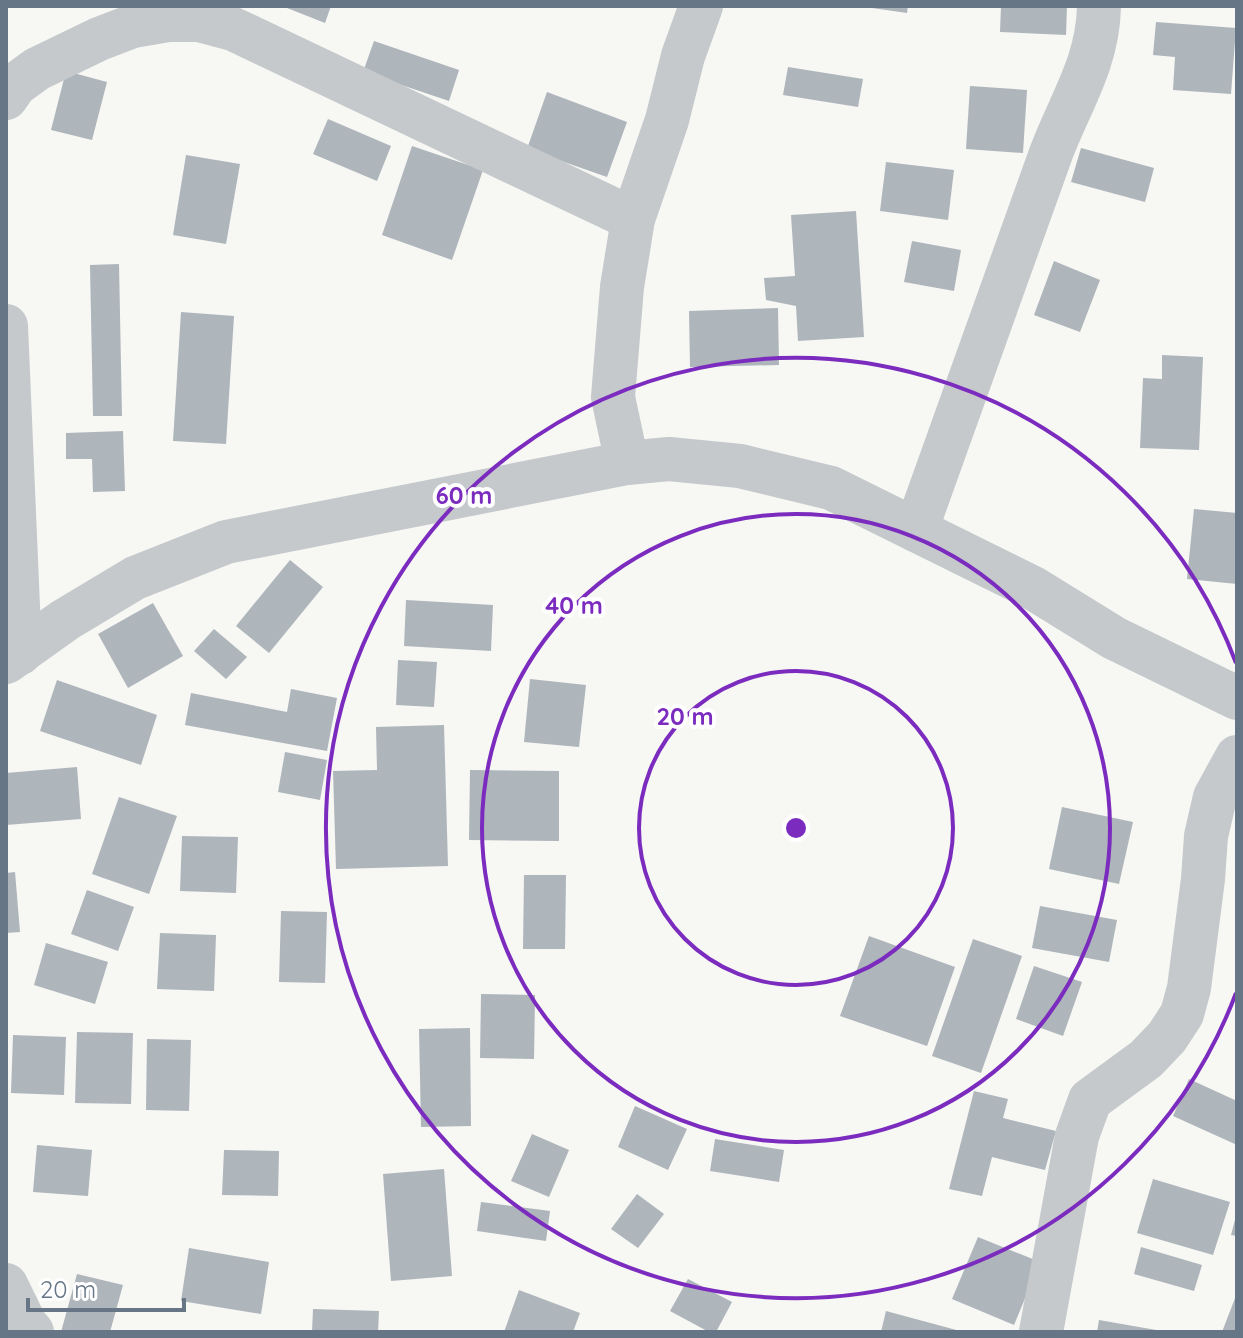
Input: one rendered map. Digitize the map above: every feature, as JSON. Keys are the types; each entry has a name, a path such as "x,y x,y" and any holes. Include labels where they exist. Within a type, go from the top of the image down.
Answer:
{"street":[{"path":"627,463 613,397 622,287 633,219 701,6"},
{"path":"916,530 1056,141 1088,70 1099,6"},
{"path":"6,98 15,85 37,69 99,39 133,26 168,20 199,20 233,29 633,219"},
{"path":"6,326 13,658"},
{"path":"13,658 65,620 135,578 226,542 627,463 669,459 740,466 831,488 1033,588 1114,638 1237,698"},
{"path":"1041,1332 1077,1136 1090,1100 1146,1059 1167,1037 1182,1014 1189,988 1206,836 1215,797 1237,757"},
{"path":"6,1285 32,1332"}],"building":[{"path":"282,6 331,6 325,23"},
{"path":"872,6 908,6 907,13"},
{"path":"1001,6 1067,6 1066,35 1000,32"},
{"path":"1156,22 1236,28 1231,94 1173,90 1175,57 1153,55"},
{"path":"374,41 459,70 449,101 363,72"},
{"path":"788,67 863,79 858,107 783,95"},
{"path":"66,71 107,82 92,140 51,130"},
{"path":"970,86 1027,90 1023,153 966,149"},
{"path":"547,92 627,122 607,177 527,149"},
{"path":"328,119 391,146 377,181 313,154"},
{"path":"412,146 483,170 452,260 382,235"},
{"path":"1081,148 1154,168 1145,202 1071,182"},
{"path":"186,155 240,164 226,244 173,235"},
{"path":"886,162 954,170 948,220 880,211"},
{"path":"856,211 864,337 798,341 796,306 766,300 764,278 795,276 791,215"},
{"path":"912,241 961,250 954,291 904,282"},
{"path":"1054,261 1100,280 1080,332 1034,315"},
{"path":"119,264 122,416 93,416 90,265"},
{"path":"778,308 779,365 690,367 689,311"},
{"path":"181,312 234,316 226,444 173,441"},
{"path":"1162,355 1203,357 1199,450 1140,448 1143,378 1162,379"},
{"path":"123,431 125,491 93,492 92,459 66,459 66,433"},
{"path":"1194,509 1237,513 1237,584 1187,579"},
{"path":"290,560 323,587 269,653 236,626"},
{"path":"406,600 493,605 491,651 404,646"},
{"path":"153,603 183,656 128,688 98,634"},
{"path":"214,629 247,657 226,679 194,651"},
{"path":"398,660 437,662 434,707 396,705"},
{"path":"530,679 586,685 579,747 524,742"},
{"path":"57,680 157,715 141,765 40,731"},
{"path":"291,689 337,698 327,751 185,725 191,693 287,712"},
{"path":"444,725 448,866 336,869 333,771 377,770 376,727"},
{"path":"285,752 327,760 320,800 278,792"},
{"path":"77,767 81,819 6,825 6,773"},
{"path":"470,770 559,771 559,841 469,840"},
{"path":"119,797 177,816 149,894 92,874"},
{"path":"1062,807 1133,822 1119,884 1049,869"},
{"path":"182,836 238,837 236,893 180,891"},
{"path":"15,872 20,932 6,933 6,873"},
{"path":"524,875 566,875 565,949 523,949"},
{"path":"87,890 134,907 118,951 71,934"},
{"path":"1040,906 1117,920 1109,962 1032,948"},
{"path":"281,911 327,912 325,983 279,982"},
{"path":"160,933 216,935 214,991 157,989"},
{"path":"869,936 955,967 927,1046 840,1016"},
{"path":"973,939 1022,956 981,1073 932,1056"},
{"path":"46,943 108,962 95,1004 34,985"},
{"path":"1034,966 1082,982 1063,1036 1016,1019"},
{"path":"481,994 535,995 534,1059 480,1058"},
{"path":"470,1028 471,1126 421,1127 419,1029"},
{"path":"77,1032 133,1033 131,1104 75,1103"},
{"path":"13,1035 66,1037 64,1095 11,1093"},
{"path":"147,1039 191,1040 189,1111 146,1110"},
{"path":"1189,1079 1237,1101 1237,1145 1173,1116"},
{"path":"974,1091 1008,1099 1003,1118 1056,1131 1045,1170 992,1157 982,1196 949,1189"},
{"path":"635,1106 687,1129 668,1170 618,1147"},
{"path":"532,1134 569,1150 549,1197 511,1181"},
{"path":"715,1139 784,1150 779,1182 710,1171"},
{"path":"37,1145 92,1150 88,1196 33,1192"},
{"path":"224,1150 279,1151 278,1196 222,1195"},
{"path":"444,1169 452,1276 391,1281 383,1174"},
{"path":"1153,1179 1230,1202 1213,1255 1137,1233"},
{"path":"637,1194 664,1214 638,1248 611,1229"},
{"path":"481,1202 550,1211 546,1241 477,1231"},
{"path":"1237,1216 1237,1236 1231,1235"},
{"path":"978,1237 1040,1262 1014,1325 952,1299"},
{"path":"1141,1247 1202,1265 1194,1291 1134,1274"},
{"path":"189,1248 269,1262 261,1314 181,1301"},
{"path":"77,1274 123,1285 110,1332 61,1332"},
{"path":"688,1279 732,1302 716,1332 709,1332 670,1311"},
{"path":"519,1290 580,1313 573,1332 504,1332"},
{"path":"1237,1293 1237,1332 1222,1332"},
{"path":"313,1309 379,1311 378,1332 312,1332"},
{"path":"886,1311 960,1331 960,1332 881,1332"},
{"path":"1099,1320 1156,1330 1156,1332 1097,1332"}]}
